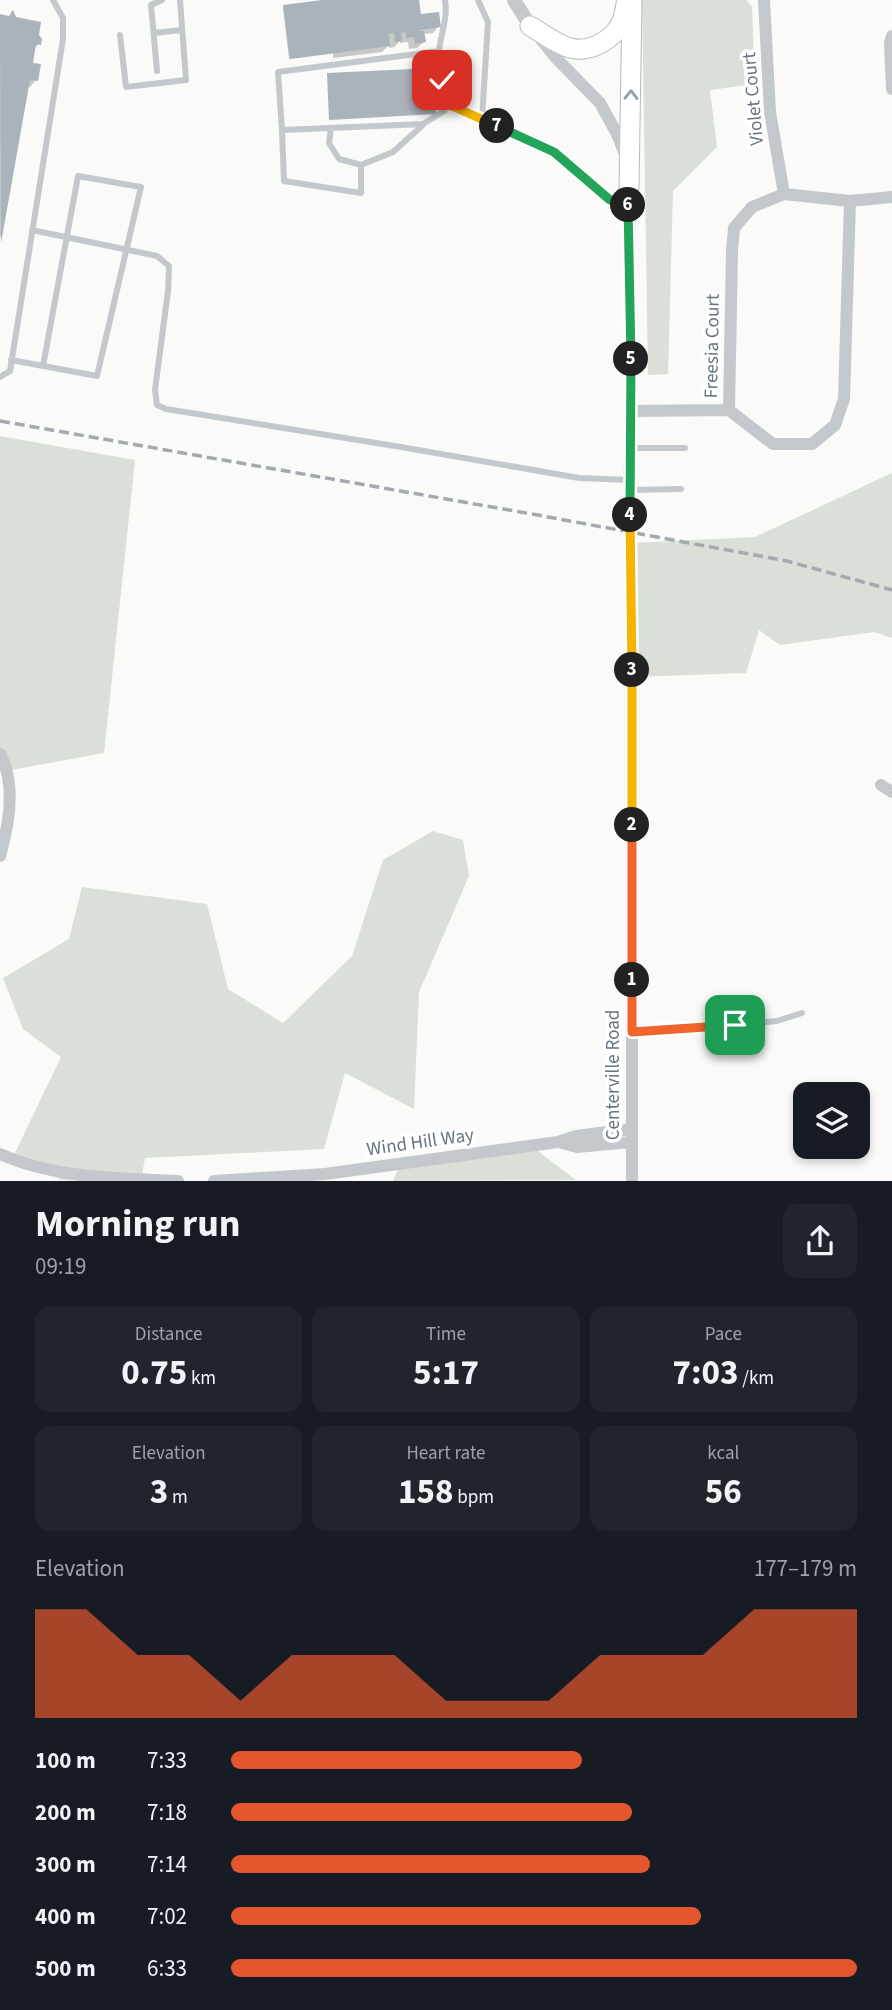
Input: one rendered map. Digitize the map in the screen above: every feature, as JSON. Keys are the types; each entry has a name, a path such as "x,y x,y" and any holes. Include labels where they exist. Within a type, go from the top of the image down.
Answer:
{"highway":[{"path":"530,26 566,47 590,48 603,42 616,30 630,0"},
{"path":"629,197 630,0"}],"street":[{"name":"Centerville Road","path":"514,0 530,26 556,58 600,103 627,159 631,411 632,1181"},
{"name":"Violet Court","path":"764,0 770,112 783,194"},
{"path":"892,36 892,89"},
{"name":"Freesia Court","path":"850,201 845,400 835,425 812,444 773,444 729,410 734,228 752,207 783,194 850,201 892,197"},
{"path":"631,411 729,410"},
{"path":"0,754 7,766 10,783 4,844 0,856"},
{"name":"Wind Hill Way","path":"214,1181 325,1174 558,1142 576,1136 631,1135"},
{"path":"0,1154 21,1163 52,1170 178,1181"}],"lane":[{"path":"0,377 10,371 64,34 63,18 53,0"},
{"path":"157,71 151,5 162,0"},
{"path":"120,35 126,87 186,80 180,0"},
{"path":"445,0 447,12 439,51 442,80 452,106 554,152 610,200 629,197"},
{"path":"478,0 488,22 482,119"},
{"path":"154,33 182,30"},
{"path":"361,165 361,193 284,181 278,72 439,51"},
{"path":"331,128 329,143 339,159 361,165 393,152 424,124 452,106"},
{"path":"282,130 424,124"},
{"path":"11,360 43,366 97,376 141,187 78,176 43,366"},
{"path":"32,230 157,256 169,266 155,390 157,405 166,410 579,478 681,489"},
{"path":"630,448 685,448"},
{"path":"632,1032 776,1021 802,1013"}],"shaded area":[{"path":"642,0 746,0 752,6 755,84 710,90 717,147 673,191 668,374 648,375"},
{"path":"0,436 135,460 104,753 0,772"},
{"path":"892,473 892,638 874,632 780,645 759,630 746,673 633,677 633,543 755,537"},
{"path":"433,831 463,840 469,876 419,992 414,1109 345,1073 324,1149 145,1158 141,1181 59,1180 61,1174 13,1157 61,1057 23,1029 3,978 69,939 82,887 207,904 228,989 283,1023 352,956 383,860"},
{"path":"535,1149 576,1180 393,1181 400,1165"}],"building":[{"path":"322,0 419,0 421,14 439,12 441,27 420,30 424,31 426,42 415,44 414,37 406,38 406,32 401,33 402,41 395,42 394,33 389,34 390,46 290,59 283,5"},
{"path":"13,10 16,17 41,22 41,45 36,44 33,63 41,64 38,81 30,80 1,243 0,14 9,16"},
{"path":"434,68 436,114 329,120 327,73"}],"railway":[{"path":"0,421 787,561 892,590"}],"route":[{"path":"442,80 452,106 554,152 610,200 630,206 632,1032 735,1025"}]}
